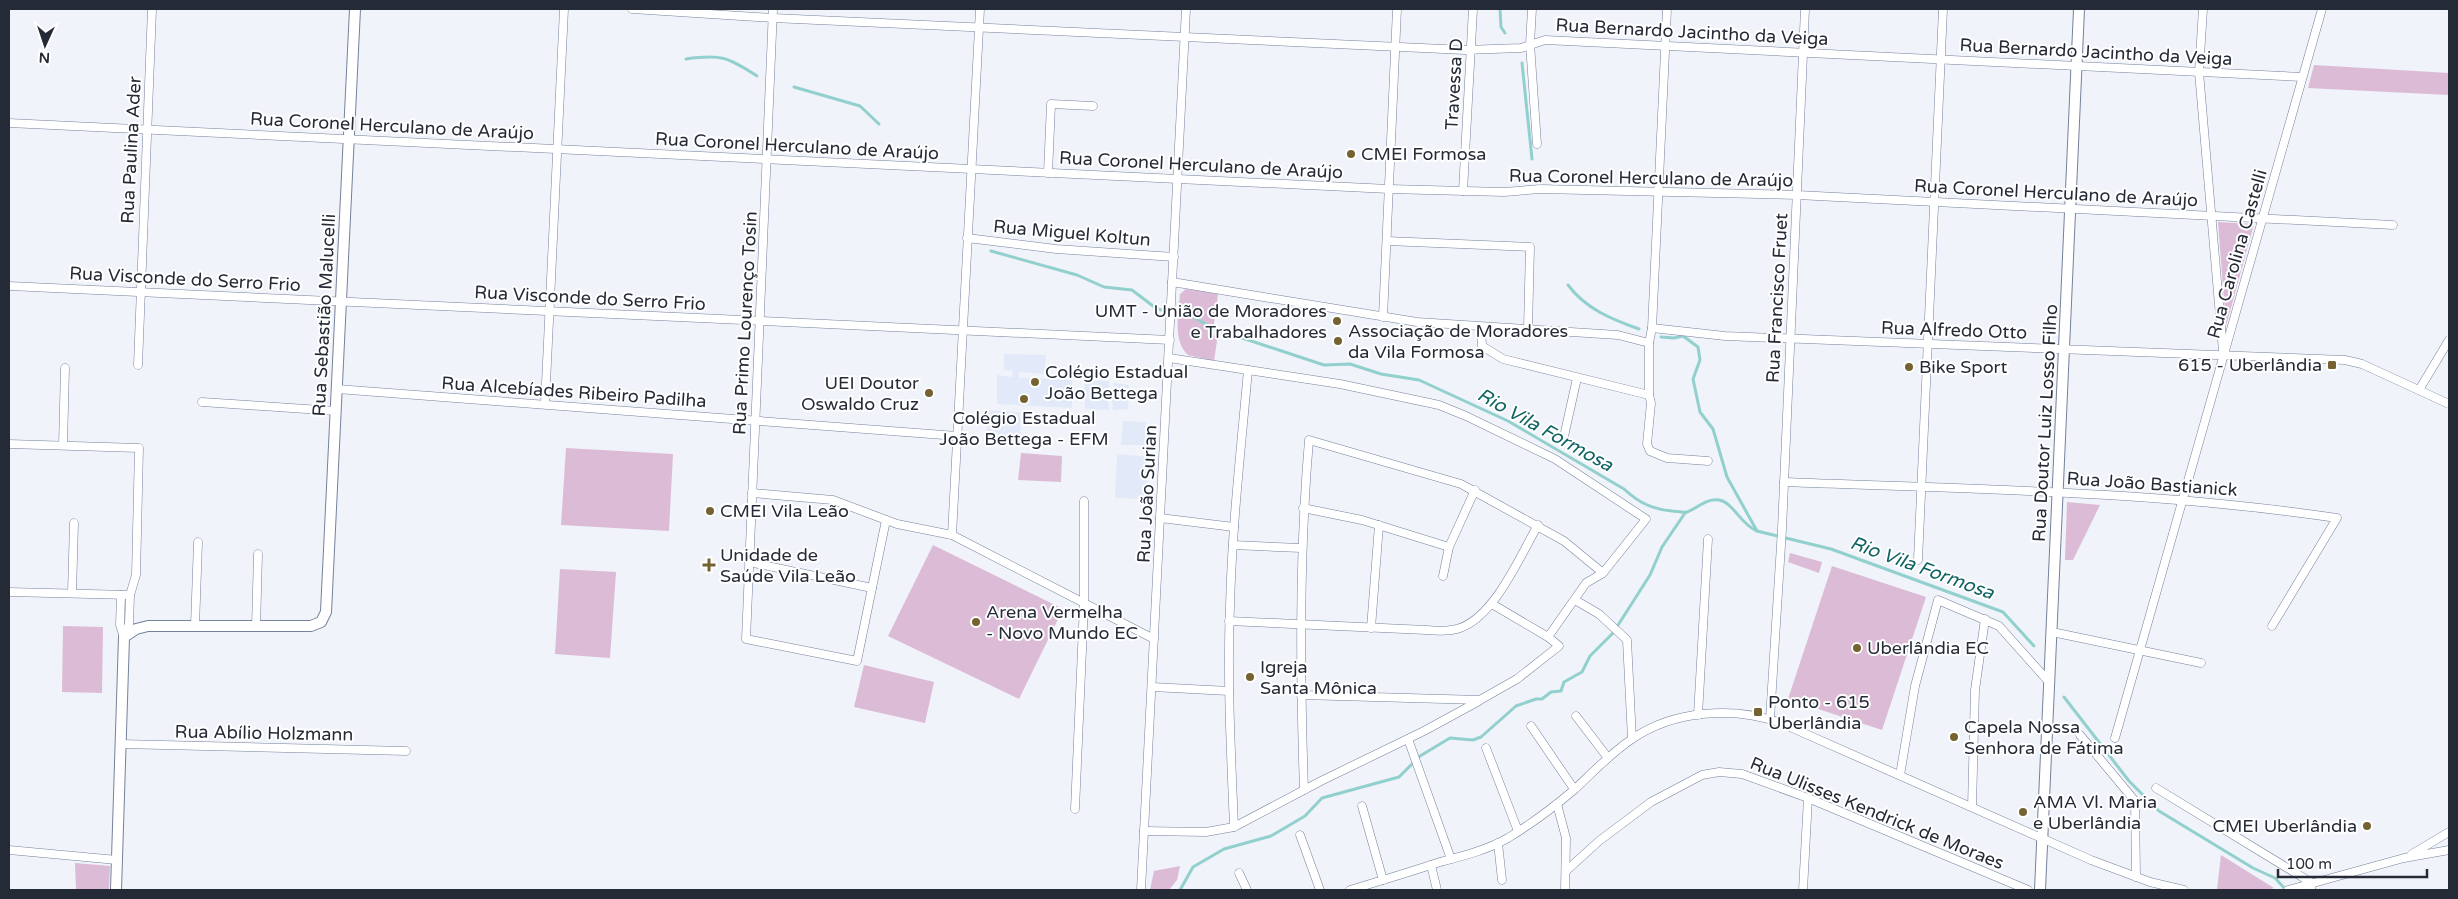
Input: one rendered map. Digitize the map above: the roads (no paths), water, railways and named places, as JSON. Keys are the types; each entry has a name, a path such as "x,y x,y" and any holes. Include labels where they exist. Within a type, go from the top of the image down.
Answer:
{"street":[{"name":"Rua Paulina Ader","path":"138,365 152,9"},
{"name":"Rua Sebastião Malucelli","path":"256,627 305,627 321,622 327,606 355,9"},
{"path":"545,404 564,9"},
{"name":"Rua Bernardo Jacintho da Veiga","path":"632,9 773,18 1472,50 1521,48 1545,40 2302,77"},
{"name":"Rua Primo Lourenço Tosin","path":"774,9 746,639 857,661 872,588"},
{"path":"952,535 980,9"},
{"name":"Rua João Surian","path":"1142,890 1186,9"},
{"path":"1383,317 1397,9"},
{"name":"Travessa D","path":"1463,191 1473,9"},
{"path":"1532,9 1530,44 1537,144"},
{"path":"1667,9 1652,329 1649,341 1649,395 1651,403 1647,444 1650,450 1667,458 1708,460"},
{"name":"Rua Francisco Fruet","path":"1770,719 1782,529 1805,9"},
{"path":"1918,560 1943,9"},
{"name":"Rua Doutor Luiz Losso Filho","path":"2040,890 2079,9"},
{"path":"2203,9 2199,72 2223,355"},
{"name":"Rua Carolina Castelli","path":"2115,738 2322,9"},
{"path":"1048,173 1051,104 1093,106"},
{"name":"Rua Coronel Herculano de Araújo","path":"9,123 1389,189 1463,191 1540,189 1797,195 2393,225"},
{"name":"Rua Miguel Koltun","path":"967,238 1063,250 1174,257"},
{"path":"1387,241 1530,247 1528,329"},
{"path":"1172,282 1417,322 1623,336 1649,341"},
{"name":"Rua Visconde do Serro Frio","path":"9,286 1170,340"},
{"path":"1481,326 1482,346 1494,355 1513,363 1649,395"},
{"name":"Rua Alfredo Otto","path":"1652,329 1720,335 2345,360 2362,364 2449,404"},
{"path":"2419,390 2449,340"},
{"path":"1169,358 1382,391 1422,400 1456,411 1555,459 1646,519 1603,573 1589,580 1548,637"},
{"path":"63,445 65,368"},
{"path":"1234,827 1229,691 1229,621 1234,527 1248,370"},
{"path":"1563,440 1577,378"},
{"name":"Rua Alcebíades Ribeiro Padilha","path":"337,388 957,436"},
{"path":"202,402 336,411"},
{"path":"1304,790 1300,624 1301,548 1309,440 1437,476 1475,490 1576,548 1603,573"},
{"path":"9,444 139,448 136,575 130,596 130,624 124,637"},
{"name":"Rua João Bastianick","path":"1784,482 2058,492 2272,508 2337,518 2272,626"},
{"path":"1443,576 1449,547 1475,490"},
{"path":"752,493 827,498 886,520 952,535 1154,639"},
{"path":"1075,808 1084,604 1084,502"},
{"path":"1303,508 1379,525 1449,547"},
{"path":"1160,518 1234,527"},
{"path":"749,562 872,588 886,520"},
{"path":"72,593 74,523"},
{"path":"1372,628 1379,525"},
{"path":"1229,621 1440,631 1458,629 1475,621 1492,604 1538,525"},
{"path":"1698,715 1708,539"},
{"path":"195,626 198,542"},
{"path":"1233,545 1301,548"},
{"path":"124,637 142,627 256,627 258,554"},
{"path":"9,592 130,596"},
{"path":"116,890 124,637 120,625 121,595"},
{"path":"1574,600 1599,614 1627,640 1632,739"},
{"path":"1900,775 1915,686 1938,600 1999,626 2049,682"},
{"path":"1144,831 1206,832 1234,827 1408,739 1480,700 1517,678 1559,646 1548,637 1492,604"},
{"path":"1972,807 1974,690 1985,619"},
{"path":"2052,632 2201,663"},
{"path":"1152,687 1229,691"},
{"path":"1301,695 1480,700"},
{"path":"1350,890 1364,888 1383,880 1498,843 1557,804 1632,739 1664,723 1698,715 1741,714 1770,719 2042,839 2136,877 2184,890"},
{"path":"1576,716 1608,758"},
{"path":"1531,726 1574,789"},
{"path":"2080,735 2135,801 2136,877"},
{"path":"1408,739 1452,859"},
{"name":"Rua Abílio Holzmann","path":"121,744 406,751"},
{"path":"1486,748 1518,831"},
{"name":"Rua Ulisses Kendrick de Moraes","path":"1566,872 1599,841 1651,802 1702,775 1720,772 1742,774 1808,798 2028,890"},
{"path":"2156,788 2311,887"},
{"path":"1804,890 1808,798"},
{"path":"1557,804 1565,834 1565,890"},
{"path":"1362,806 1383,880"},
{"path":"2404,858 2449,832"},
{"path":"1300,835 1320,890"},
{"path":"1498,843 1502,880"},
{"path":"9,850 117,860"},
{"path":"2288,890 2311,887 2404,858 2449,850"},
{"path":"1430,865 1438,890"},
{"path":"1239,873 1247,890"}],"waterway":[{"path":"1500,9 1501,27 1505,33"},
{"name":"Rio Vila Formosa","path":"686,59 716,57 731,61 757,76"},
{"path":"1522,63 1532,159"},
{"name":"Rio Vila Formosa","path":"794,87 860,106 879,124"},
{"name":"Rio Vila Formosa","path":"991,251 1077,275 1104,287 1132,290 1157,309 1192,316 1212,328 1324,365 1350,364 1381,374 1419,380 1508,421 1652,507 1685,512 1710,500 1719,500 1729,505 1746,524 1757,531 1831,549 2003,612 2034,646"},
{"path":"1568,285 1591,307 1609,317 1639,329"},
{"path":"1661,337 1674,338 1683,336 1698,347 1700,360 1693,379 1700,412 1713,429 1727,477 1757,531"},
{"path":"1180,890 1193,867 1224,849 1271,836 1305,816 1322,798 1399,777 1420,756 1450,738 1473,740 1481,737 1516,706 1536,699 1542,699 1551,692 1561,691 1564,682 1582,672 1590,656 1613,633 1650,575 1662,547 1685,513"},
{"name":"Rio Vila Formosa","path":"2064,697 2129,781 2159,811 2253,868 2275,878 2286,890"}],"place":[{"name":"CMEI Formosa","path":"1351,154"},
{"name":"UMT - União de Moradores e Trabalhadores","path":"1337,321"},
{"name":"Associação de Moradores da Vila Formosa","path":"1338,341"},
{"name":"615 - Uberlândia","path":"2332,365"},
{"name":"Bike Sport","path":"1909,367"},
{"name":"Colégio Estadual João Bettega","path":"1035,382"},
{"name":"UEI Doutor Oswaldo Cruz","path":"929,393"},
{"name":"Colégio Estadual João Bettega - EFM","path":"1024,399"},
{"name":"CMEI Vila Leão","path":"710,511"},
{"name":"Unidade de Saúde Vila Leão","path":"709,565"},
{"name":"Arena Vermelha - Novo Mundo EC","path":"976,622"},
{"name":"Uberlândia EC","path":"1857,648"},
{"name":"Igreja Santa Mônica","path":"1250,677"},
{"name":"Ponto - 615 Uberlândia","path":"1758,712"},
{"name":"Capela Nossa Senhora de Fátima","path":"1954,737"},
{"name":"AMA Vl. Maria e Uberlândia","path":"2023,812"},
{"name":"CMEI Uberlândia","path":"2367,826"}]}
